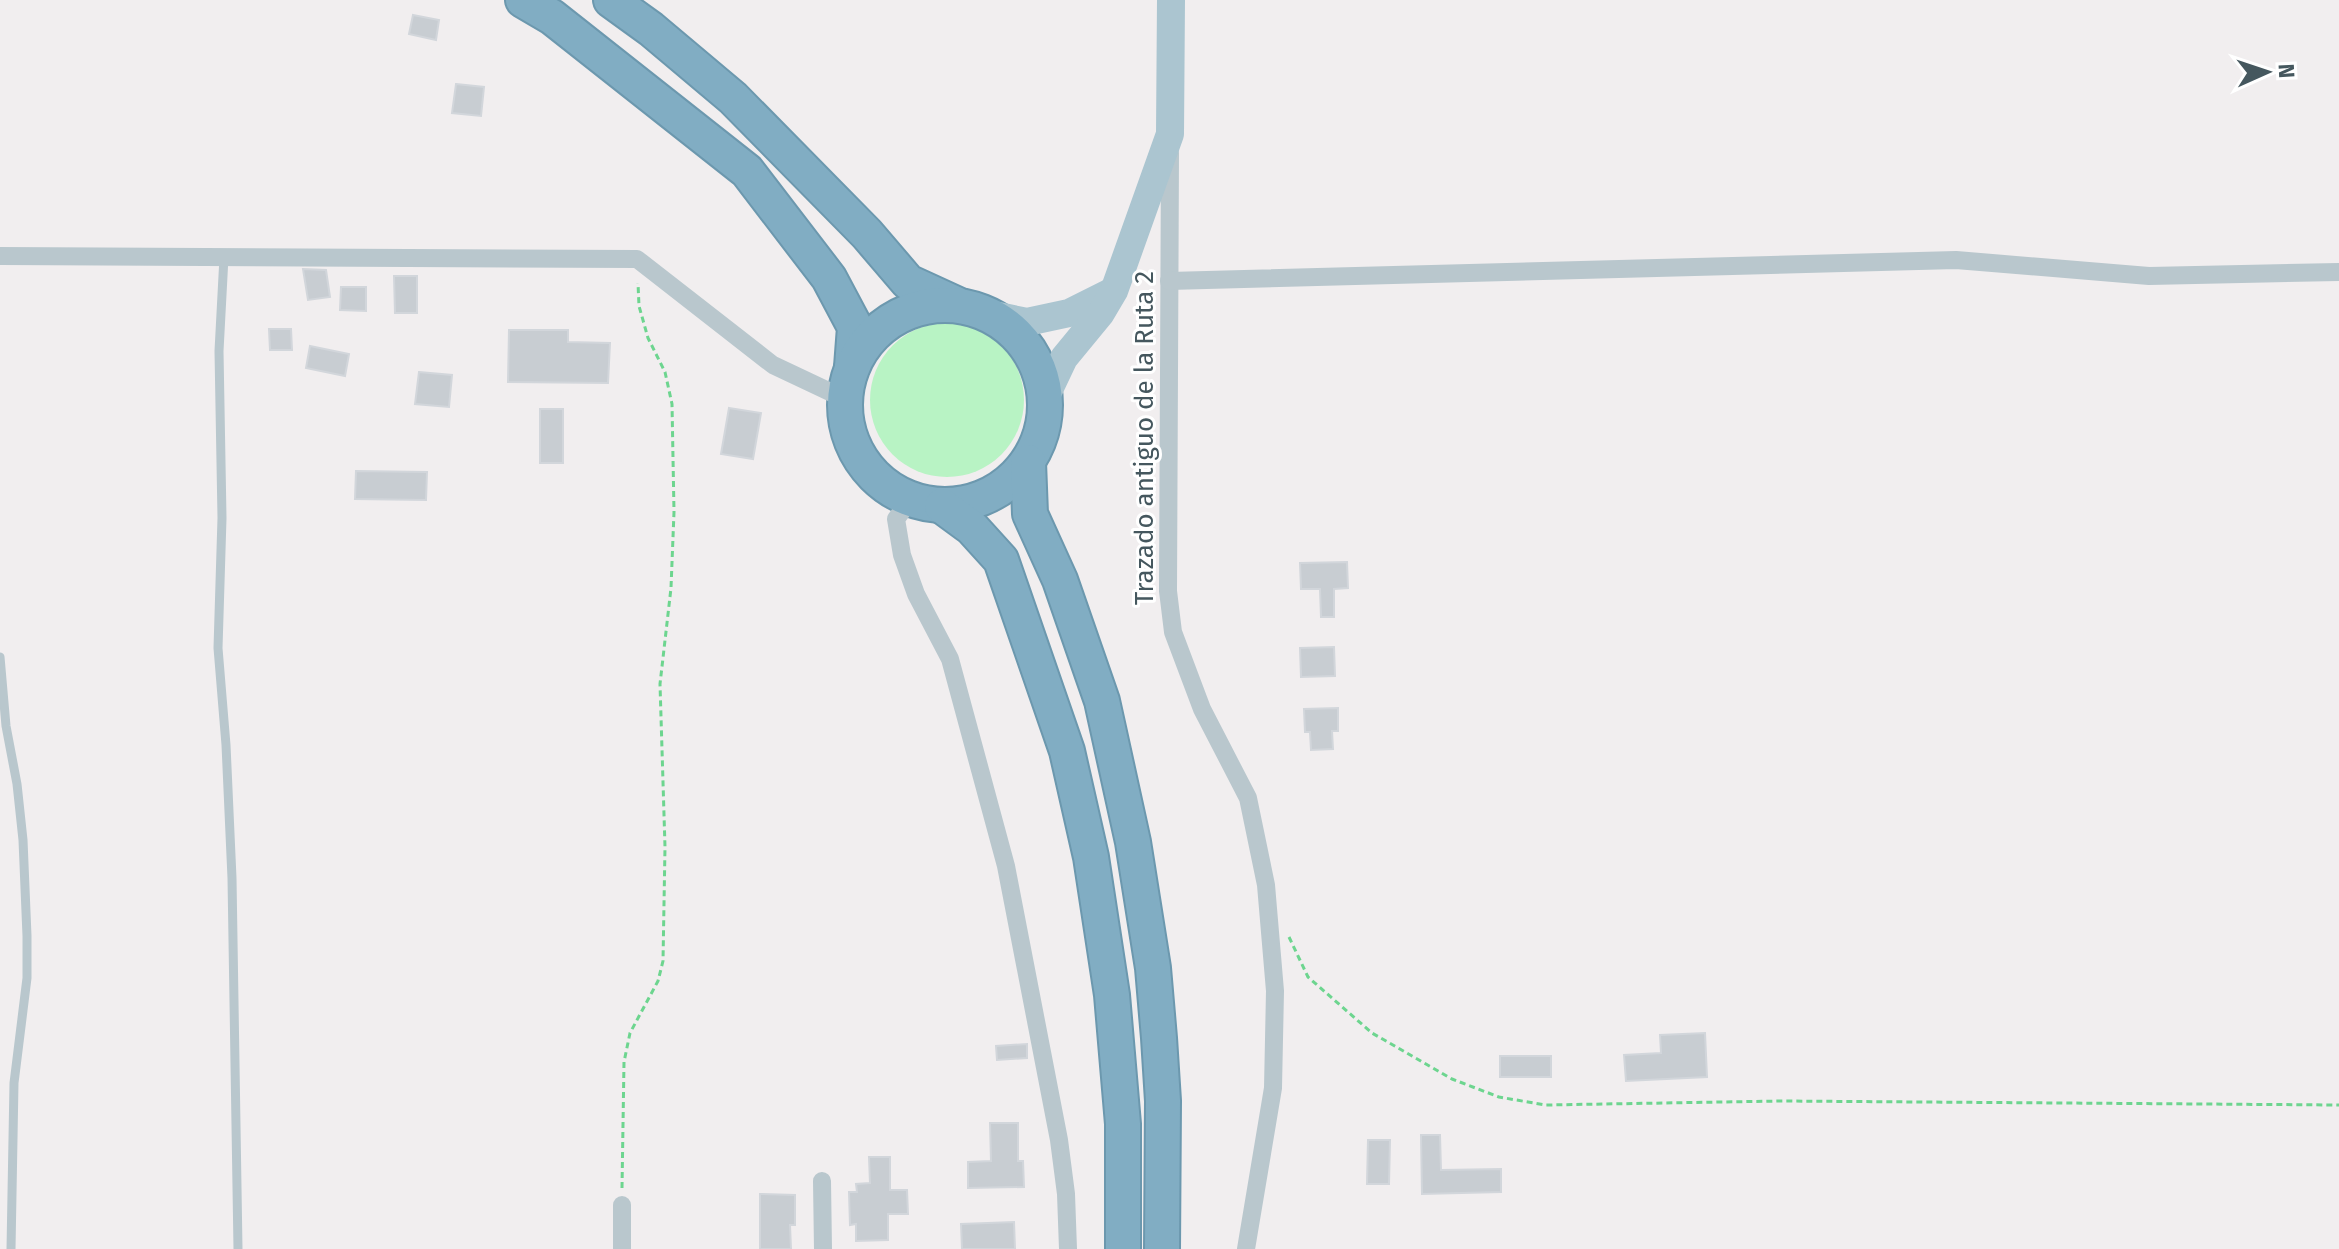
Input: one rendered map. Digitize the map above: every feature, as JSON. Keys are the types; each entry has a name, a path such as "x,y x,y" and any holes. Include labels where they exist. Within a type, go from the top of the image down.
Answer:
{"highway":[{"path":"523,0 552,17 747,171 829,278 855,327 849,383 849,431 861,460 883,484 926,502 972,528 1001,560 1067,751 1091,857 1112,995 1123,1124 1123,1249"},
{"path":"611,0 651,29 733,98 867,234 908,282 956,304 989,314 1017,334 1037,363 1046,396 1043,431 1028,462 1005,487 975,501 926,502"},
{"path":"849,383 869,340 893,318 924,306 956,304"},
{"path":"1028,462 1030,514 1060,580 1102,701 1133,842 1153,968 1160,1054 1163,1101 1162,1249"}],"main road":[{"path":"1046,396 1064,358 1101,313 1114,291 1170,134 1171,0"},
{"path":"989,314 1027,322 1069,313 1114,291"}],"street":[{"name":"Trazado antiguo de la Ruta 2","path":"1170,134 1168,591 1173,632 1202,709 1248,798 1266,885 1275,991 1273,1088 1246,1249"},
{"path":"0,256 637,259 773,365 849,383"},
{"path":"1169,281 1956,260 2149,276 2339,272"},
{"path":"926,502 896,519 902,555 916,594 950,659 1006,866 1059,1140 1066,1194 1068,1249"},
{"path":"822,1181 823,1249"},
{"path":"622,1205 622,1249"}],"lane":[{"path":"224,257 219,351 222,518 218,648 232,878 238,1249"},
{"path":"0,657 6,726 23,840 27,936 27,978 14,1083 11,1249"}],"path":[{"path":"622,1205 624,1062 630,1033 658,981 663,961 665,847 660,684 671,588 674,512 672,404 665,372 648,338 639,306 637,259"},
{"path":"1289,937 1308,977 1372,1033 1452,1079 1499,1097 1530,1103 1955,1101 2339,1105"}],"green space":[{"path":"947,323 977,329 1002,345 1018,370 1024,400 1018,430 1002,455 977,471 947,477 917,471 892,455 876,430 870,400 876,370 892,345 917,329"}],"building":[{"path":"413,15 439,20 436,40 409,34"},
{"path":"456,84 484,87 481,116 452,113"},
{"path":"303,269 326,270 330,297 308,300"},
{"path":"394,276 417,276 417,313 395,313"},
{"path":"341,287 366,287 366,311 340,310"},
{"path":"269,329 291,329 292,350 270,350"},
{"path":"509,330 568,330 568,342 610,343 608,383 508,382"},
{"path":"310,346 349,354 345,376 306,368"},
{"path":"419,372 452,375 449,407 415,404"},
{"path":"729,408 761,413 753,459 721,454"},
{"path":"540,409 563,409 563,463 540,463"},
{"path":"356,471 427,472 426,500 355,499"},
{"path":"1347,562 1348,588 1334,589 1334,617 1321,617 1320,589 1301,589 1300,563"},
{"path":"1334,647 1335,676 1301,677 1300,648"},
{"path":"1338,708 1338,731 1332,731 1333,749 1311,750 1310,732 1305,732 1304,709"},
{"path":"1705,1033 1707,1077 1626,1081 1624,1055 1661,1053 1660,1035"},
{"path":"1027,1044 1027,1058 997,1060 996,1046"},
{"path":"1500,1056 1551,1056 1551,1077 1500,1077"},
{"path":"990,1123 1018,1123 1018,1161 1023,1161 1024,1187 968,1188 968,1162 991,1161"},
{"path":"1421,1135 1440,1135 1441,1170 1501,1169 1501,1192 1422,1194"},
{"path":"1368,1140 1390,1140 1389,1184 1367,1184"},
{"path":"869,1157 890,1157 890,1190 907,1190 908,1214 888,1214 888,1240 856,1241 856,1224 850,1225 849,1192 857,1192 856,1184 870,1183"},
{"path":"760,1194 795,1195 795,1225 790,1225 791,1249 760,1249"},
{"path":"1014,1222 1015,1249 962,1249 961,1224"}]}
